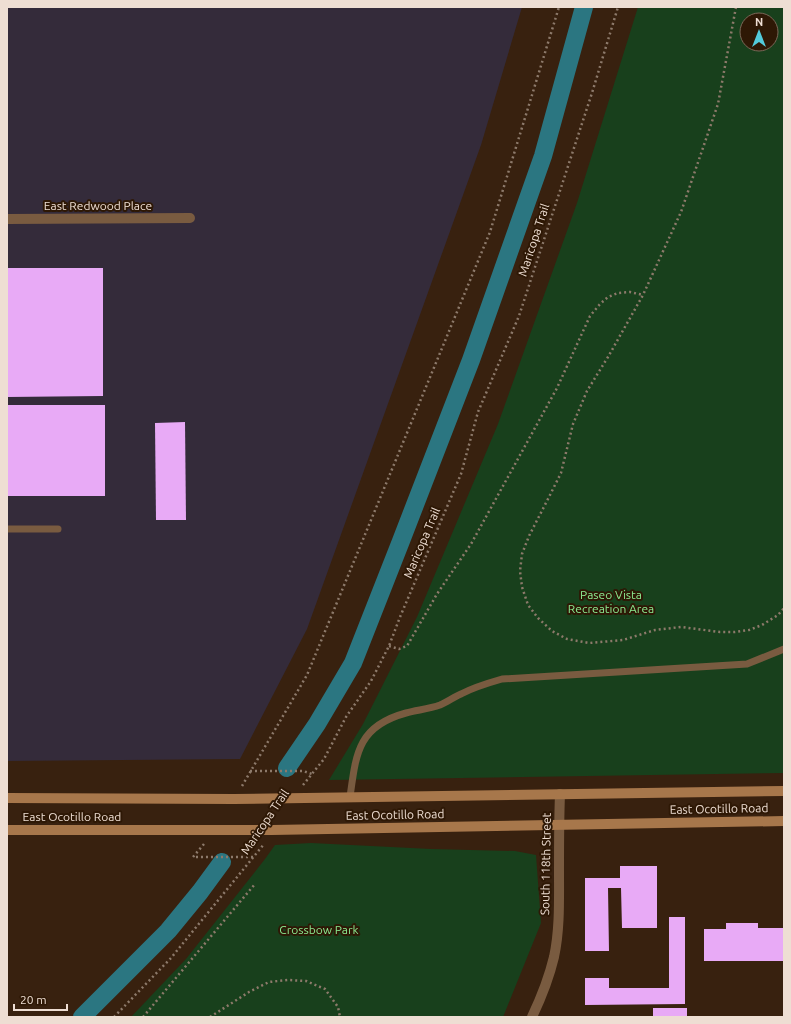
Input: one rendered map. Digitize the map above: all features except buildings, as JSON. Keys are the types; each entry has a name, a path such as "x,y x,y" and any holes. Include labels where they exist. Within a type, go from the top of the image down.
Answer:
{"main road":[{"name":"East Ocotillo Road","path":"7,798 292,798 784,791"},
{"name":"East Ocotillo Road","path":"7,830 272,830 784,822"}],"street":[{"name":"East Redwood Place","path":"7,219 190,218"},
{"name":"South 118th Street","path":"532,1017 548,979 554,956 557,934 559,904 560,794"}],"lane":[{"path":"7,529 58,529"},
{"path":"350,797 354,769 359,750 365,738 374,728 389,719 439,705 481,685 502,679 747,664 784,649"}],"path":[{"path":"234,798 307,675 490,232 559,7"},
{"name":"Maricopa Trail","path":"292,798 324,759 346,717 371,681 389,646 461,474 478,412 519,316 592,93 618,7"},
{"path":"736,7 718,104 681,212 643,295 608,358 587,391 573,424 560,473 550,497 529,536 522,554 520,571 522,587 528,605 538,618 552,631 567,639 589,643 623,640 655,630 681,627 720,632 749,630 778,616 784,608"},
{"path":"389,646 399,650 408,646 436,594 472,544 557,388 590,316 608,297 618,293 630,292 643,295"},
{"path":"250,771 303,771 312,774"},
{"name":"Maricopa Trail","path":"114,1017 171,958 264,844 272,830"},
{"path":"143,1017 255,884"},
{"path":"210,1017 249,992 269,982 288,980 306,981 325,989 338,1007 340,1017"}],"shaded area":[{"path":"7,7 522,7 481,145 307,629 240,759 7,761"}],"green space":[{"name":"Paseo Vista Recreation Area","path":"638,7 784,7 784,773 329,780 363,724 417,617 498,424 577,203"},
{"name":"Crossbow Park","path":"311,843 431,849 515,851 536,855 541,923 503,1017 131,1017 186,959 275,845"}],"waterway":[{"path":"287,768 317,724 353,663 401,541 471,360 543,156 584,7"},
{"path":"82,1017 168,931 222,862"}]}
